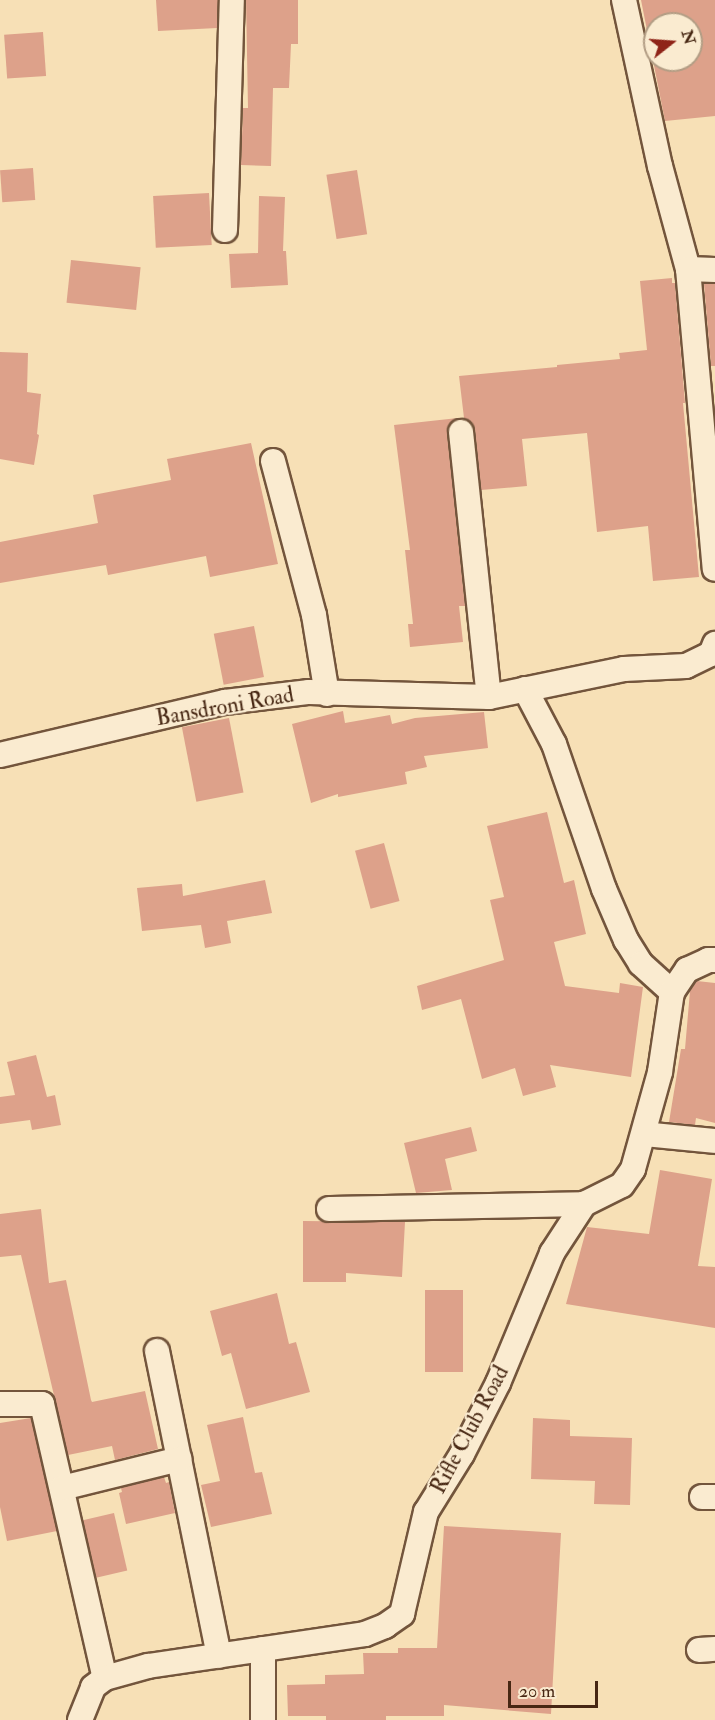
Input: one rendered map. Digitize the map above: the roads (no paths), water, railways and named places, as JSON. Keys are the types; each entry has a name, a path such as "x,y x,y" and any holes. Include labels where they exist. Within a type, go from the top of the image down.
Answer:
{"street":[{"path":"225,230 232,0"},
{"path":"624,0 660,166 688,269 715,569"},
{"path":"688,269 715,270"},
{"path":"461,432 489,698"},
{"path":"273,461 314,615 327,694"},
{"name":"Bansdroni Road","path":"0,755 225,702 309,692 489,698 624,669 687,666 711,654 715,644"},
{"path":"525,689 554,744 604,889 626,940 642,964 672,992"},
{"path":"329,1209 584,1204 622,1185 633,1168 644,1134 660,1072 672,992 687,970 708,960 715,960"},
{"path":"644,1134 715,1141"},
{"name":"Rifle Club Road","path":"105,1678 148,1666 365,1634 385,1626 402,1614 426,1512 462,1454 498,1383 552,1253 584,1204"},
{"path":"157,1351 219,1656"},
{"path":"0,1404 42,1404 105,1678 93,1687 80,1720"},
{"path":"62,1488 179,1459"},
{"path":"263,1649 263,1720"}]}
